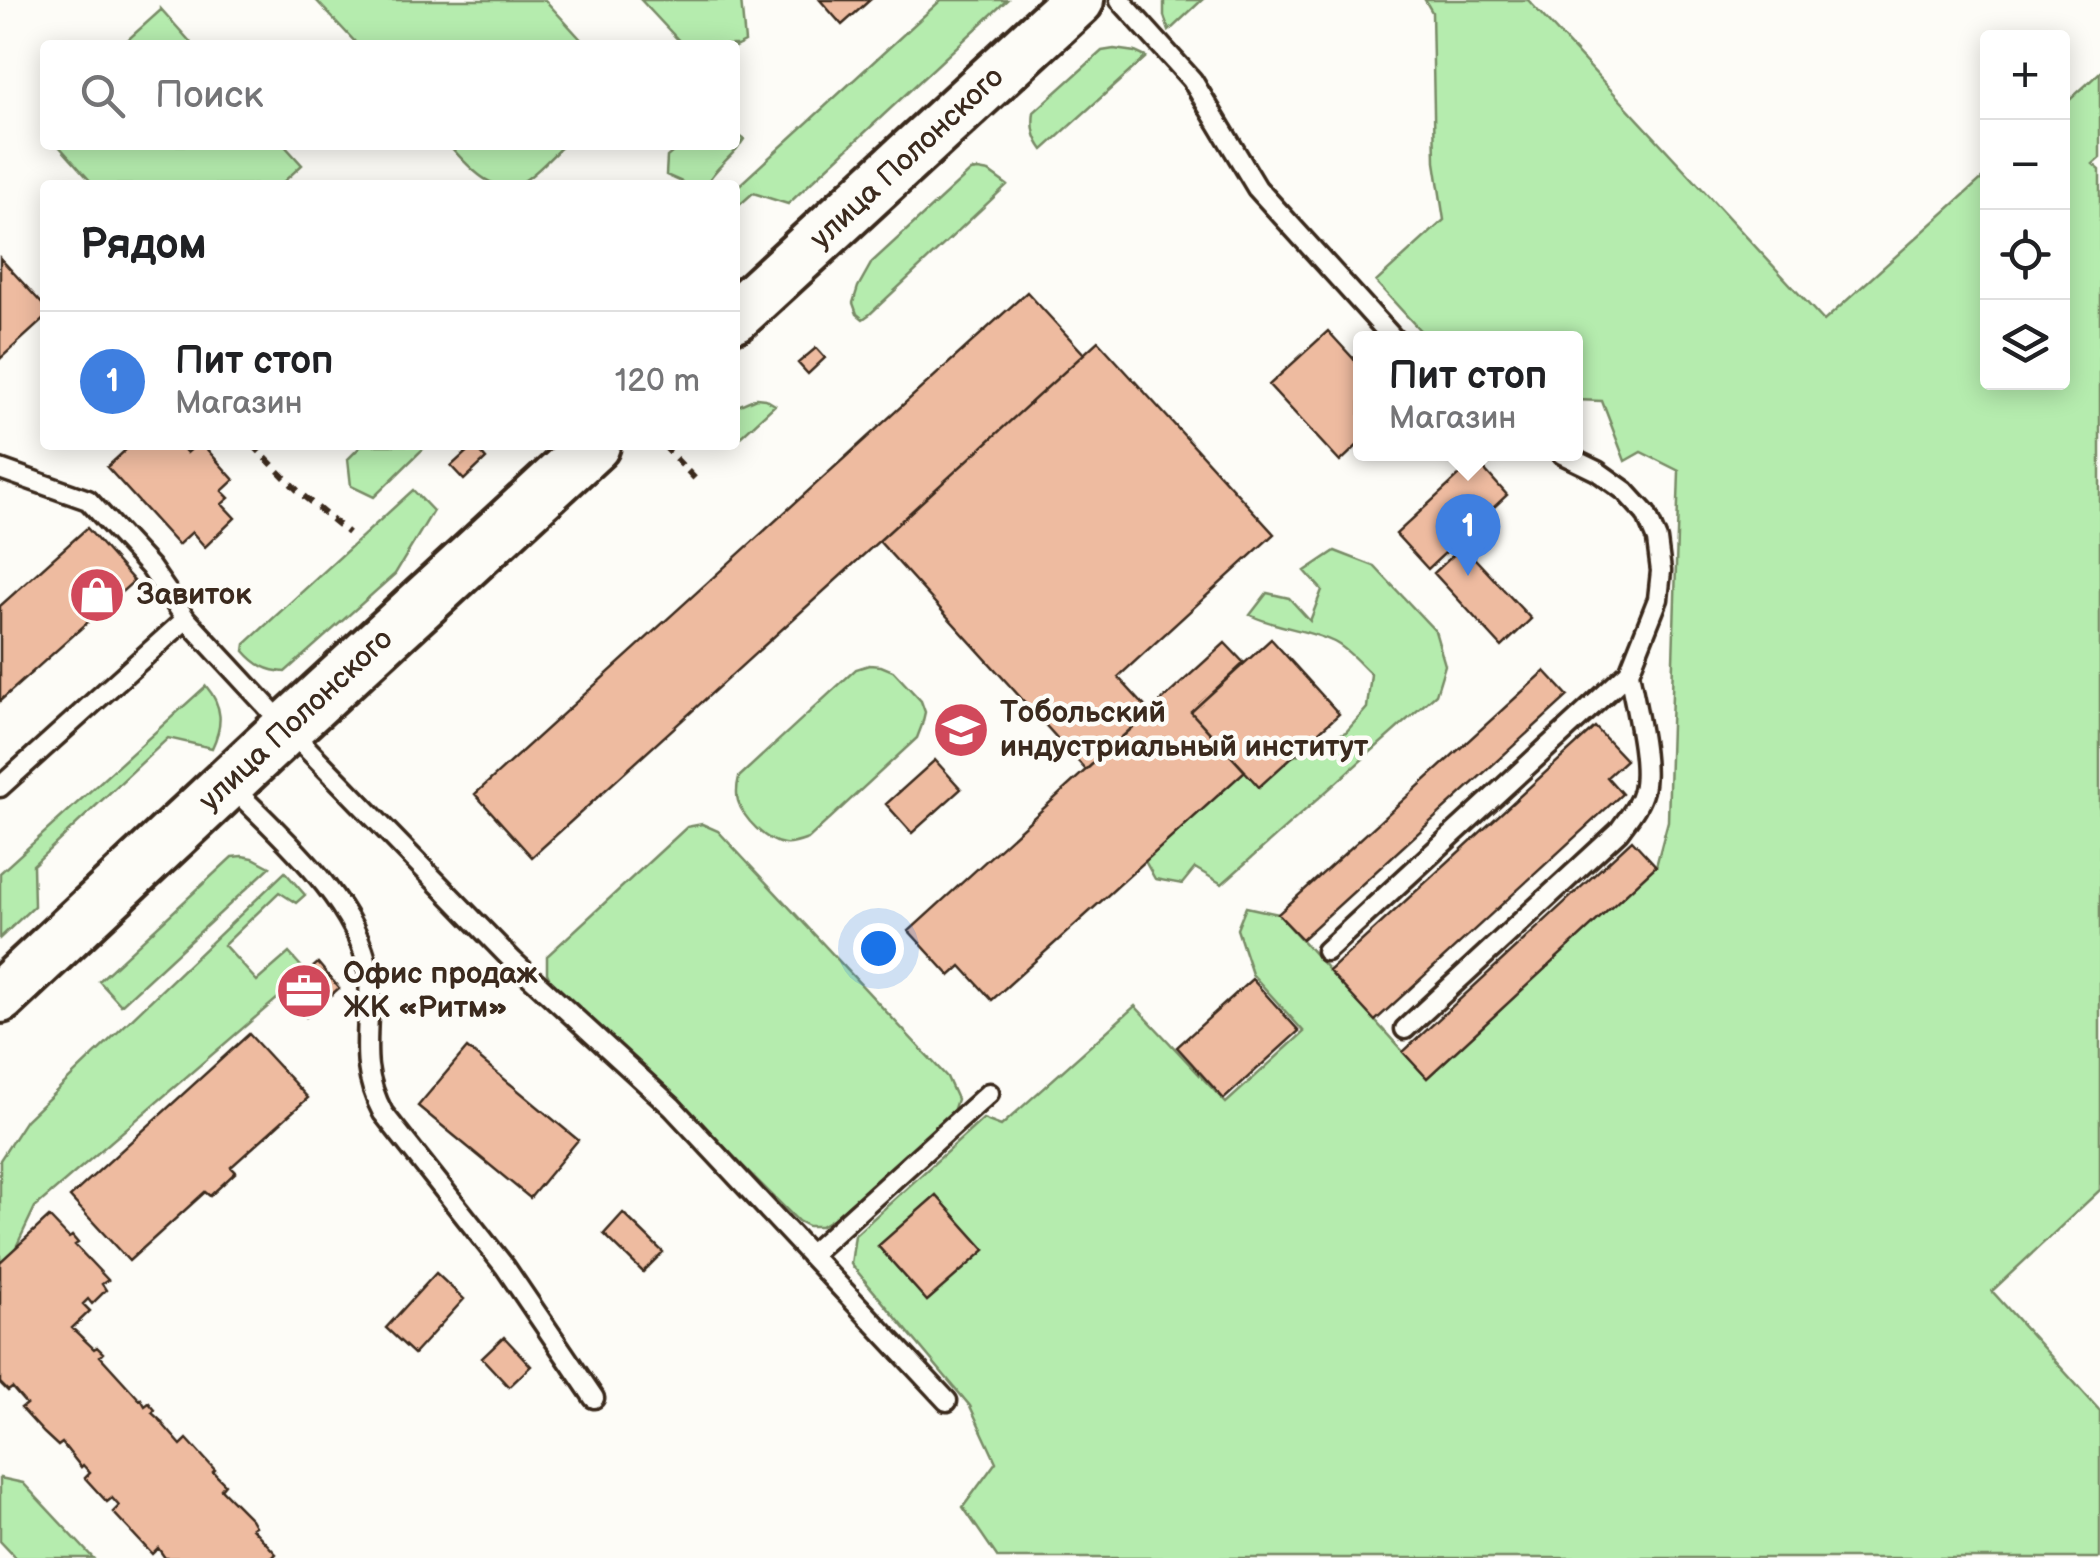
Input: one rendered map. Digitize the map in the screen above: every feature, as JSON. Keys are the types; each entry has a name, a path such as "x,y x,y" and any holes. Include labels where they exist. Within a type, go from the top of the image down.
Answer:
{"main road":[{"name":"улица Полонского","path":"740,311 1078,0"},
{"name":"улица Полонского","path":"0,997 589,450"}],"lane":[{"path":"1120,0 1192,80 1257,188 1387,331"},
{"path":"1326,951 1628,672 1658,599 1661,571 1657,540 1646,514 1625,492 1576,461"},
{"path":"0,469 88,500 150,567 186,619 286,728 513,961 672,1106 947,1400"},
{"path":"0,788 186,619"},
{"path":"1405,1029 1618,831 1635,810 1644,788 1643,746 1628,672"},
{"path":"228,783 316,873 354,931 368,969 367,1066 371,1090 382,1113 505,1267 594,1398"},
{"path":"810,1255 989,1093"}],"path":[{"path":"258,450 300,494 348,532"},
{"path":"669,450 699,483"}],"green space":[{"path":"316,0 545,0 581,40 353,40"},
{"path":"641,0 741,0 745,42 678,40"},
{"path":"941,0 1007,0 788,204 753,193 740,205 740,184"},
{"path":"1164,0 1202,0 1169,31"},
{"path":"1425,0 1528,0 1824,321 1980,180 1980,390 2070,390 2070,100 2100,72 2100,158 2093,164 2100,170 2100,1190 1992,1291 2100,1411 2100,1558 998,1558 963,1507 996,1462 970,1406 851,1264 855,1235 983,1119 1001,1126 1135,1006 1226,1103 1304,1032 1252,974 1237,929 1246,907 1278,914 1427,1078 1656,866 1668,821 1679,471 1641,452 1625,461 1602,401 1583,400 1583,331 1421,331 1376,282 1444,220 1435,162 1432,12","holes":["936,1195 985,1250 927,1301 878,1246"]},
{"path":"161,10 189,40 128,40"},
{"path":"1114,49 1146,57 1043,150 1034,132 1034,112 1102,51"},
{"path":"62,150 288,150 302,165 286,180 90,180"},
{"path":"454,150 559,150 525,180 487,180"},
{"path":"675,150 736,150 709,180 677,180 666,175 667,157"},
{"path":"971,171 989,172 1007,185 863,319 853,303 872,262"},
{"path":"756,398 775,405 740,437 740,405"},
{"path":"357,450 422,450 374,497 351,486 348,459"},
{"path":"413,490 433,511 395,574 285,672 267,669 248,656 245,644"},
{"path":"1335,551 1374,566 1435,631 1445,665 1436,694 1222,884 1195,868 1182,884 1155,879 1145,861 1245,771 1290,758 1346,732 1367,708 1371,674 1344,649 1324,638 1250,615 1267,593 1289,598 1310,621 1322,590 1305,571"},
{"path":"869,665 893,671 921,701 925,712 917,738 808,839 787,844 770,839 741,808 737,795 739,777 856,669"},
{"path":"206,686 220,716 212,748 168,738 33,865 34,906 0,938 0,873"},
{"path":"702,824 718,831 947,1077 957,1099 952,1115 821,1226 798,1221 681,1104 553,987 547,973 547,956 687,827"},
{"path":"242,856 270,867 121,1005 99,981 232,857"},
{"path":"285,872 305,895 296,903 279,892 224,945 257,981 289,953 307,973 35,1207 0,1281 0,1160 26,1120"},
{"path":"0,1478 23,1483 93,1558 16,1558 0,1541"}],"building":[{"path":"820,0 870,0 842,25"},
{"path":"0,258 40,302 40,323 0,359"},
{"path":"1027,292 1084,354 532,857 475,794"},
{"path":"1328,331 1353,358 1353,450 1340,462 1269,385"},
{"path":"1098,341 1274,534 1118,677 1150,712 1086,770 879,541"},
{"path":"816,348 825,358 808,374 798,363"},
{"path":"126,450 207,450 234,480 222,491 229,498 222,504 235,518 205,547 192,532 178,545 107,467"},
{"path":"469,450 478,450 486,459 464,480 451,466"},
{"path":"1475,461 1507,495 1428,569 1396,534"},
{"path":"87,528 134,581 0,701 0,606"},
{"path":"1463,546 1531,619 1502,647 1434,573"},
{"path":"1271,639 1339,714 1259,787 1191,712"},
{"path":"1225,643 1244,663 1191,712 1245,771 992,1000 961,966 950,976 909,931"},
{"path":"1545,671 1568,696 1302,939 1278,914"},
{"path":"1595,727 1626,760 1607,777 1622,794 1375,1021 1329,971"},
{"path":"935,760 961,789 912,833 886,804"},
{"path":"1632,840 1656,866 1427,1078 1403,1052"},
{"path":"318,963 339,988 306,1017 284,992"},
{"path":"1252,979 1299,1031 1224,1099 1177,1047"},
{"path":"249,1034 308,1098 231,1167 236,1172 210,1196 205,1192 129,1261 70,1197"},
{"path":"467,1048 578,1140 530,1198 418,1106"},
{"path":"936,1195 985,1250 927,1301 878,1246"},
{"path":"623,1213 663,1252 643,1272 604,1234"},
{"path":"49,1217 69,1238 72,1236 78,1243 75,1245 108,1280 102,1284 106,1290 92,1304 88,1299 83,1304 90,1311 72,1328 103,1353 100,1356 145,1406 149,1403 155,1410 152,1413 181,1445 187,1439 215,1470 225,1484 221,1489 251,1519 255,1526 252,1528 276,1554 272,1558 165,1558 158,1548 152,1554 113,1512 119,1506 112,1498 107,1502 85,1478 90,1473 83,1465 62,1443 58,1446 44,1433 21,1408 26,1404 12,1388 8,1391 0,1383 0,1262"},
{"path":"436,1273 464,1299 414,1354 386,1328"},
{"path":"504,1337 531,1366 509,1387 482,1358"}],"place":[{"name":"Пит стоп","path":"1468,576"},
{"name":"Завиток","path":"97,595"},
{"name":"Тобольский индустриальный институт","path":"961,730"},
{"name":"Офис продаж ЖК «Ритм»","path":"304,991"}]}
